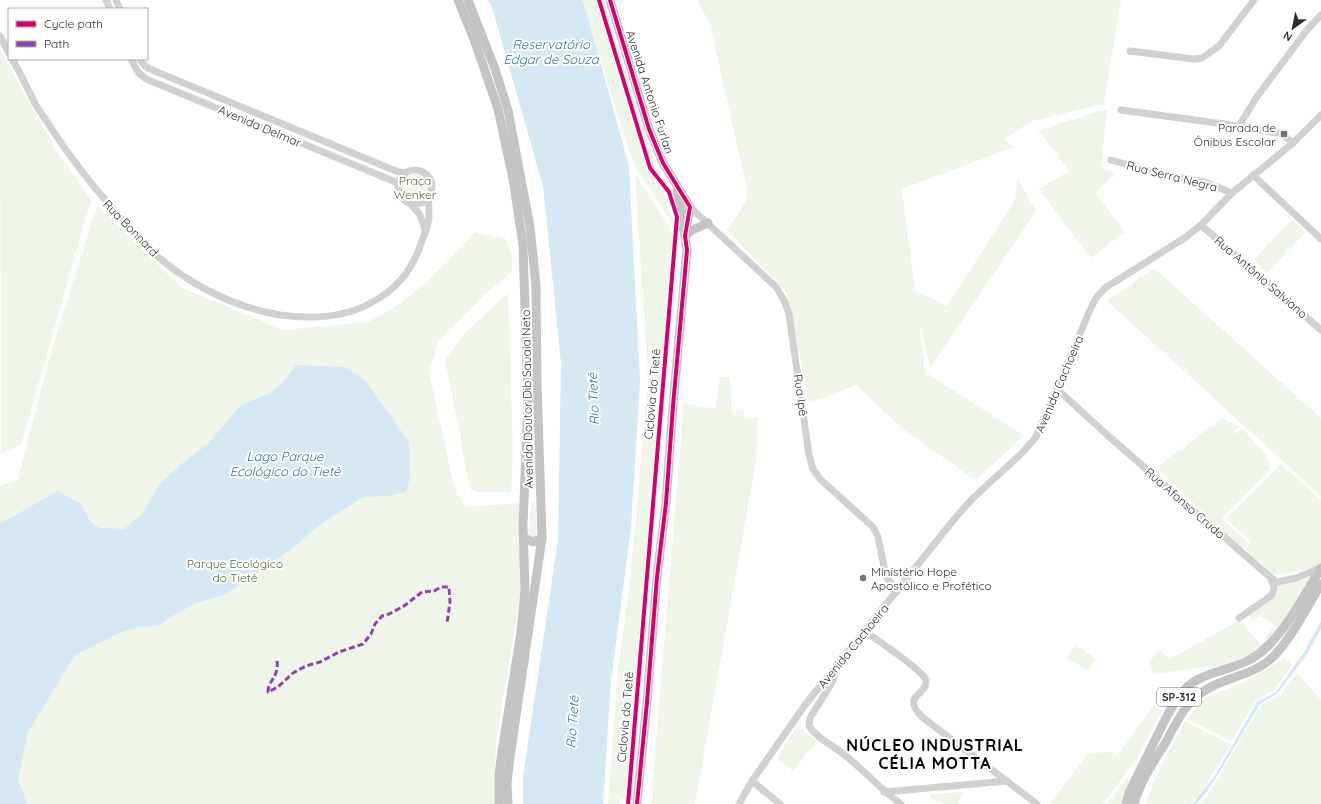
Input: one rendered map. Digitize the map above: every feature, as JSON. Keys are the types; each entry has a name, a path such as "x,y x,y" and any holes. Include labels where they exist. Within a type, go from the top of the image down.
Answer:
{"main road":[{"name":"Avenida Doutor Dib Sauaia Neto","path":"458,0 475,42 498,109 513,179 523,245 528,402 524,538 524,605 501,758 499,804"},
{"name":"Avenida Doutor Dib Sauaia Neto","path":"468,0 495,69 508,110 530,227 536,285 537,382 542,499 542,538 510,757 508,804"},
{"name":"Avenida Antonio Furlan","path":"610,0 649,129 663,163 675,185 690,207"},
{"path":"675,185 680,206 686,250"},
{"path":"637,804 657,577 666,503 686,250 685,236 690,207"},
{"path":"685,236 692,230 708,223"},
{"path":"525,496 535,492 542,499"},
{"path":"524,538 533,542 542,538"},
{"name":"SP-312","path":"1126,804 1129,793 1170,711 1187,688 1199,679 1251,659 1270,644 1280,632 1321,568"},
{"name":"SP-312","path":"1134,804 1145,778 1188,705 1210,687 1250,672 1274,656 1296,625 1321,584"},
{"path":"1199,679 1202,692"}],"street":[{"path":"1130,51 1194,59 1202,58 1219,46 1254,0"},
{"path":"1239,126 1256,98 1307,30 1321,15"},
{"path":"0,36 8,51"},
{"name":"Rua Bonnard","path":"13,60 36,106 64,148 96,190 141,240 162,260 191,281 219,297 247,307 266,312 298,316 322,316 345,314 362,308 380,298 398,284 410,268 417,255 426,232 429,217 428,196"},
{"name":"Avenida Delmar","path":"132,60 138,72 146,79 398,183"},
{"name":"Avenida Delmar","path":"141,60 144,65 150,69 389,168 405,173"},
{"path":"1121,110 1279,133 1293,143"},
{"name":"Avenida Cachoeira","path":"739,804 752,781 805,705 956,517 973,498 1030,444 1040,429 1096,298 1105,288 1186,237 1201,225 1232,193 1293,143 1321,115"},
{"name":"Rua Serra Negra","path":"1111,160 1163,175 1205,182 1232,193"},
{"path":"410,203 420,202 428,196 432,186 428,176 419,170 405,173 399,179 399,193 420,215 426,232"},
{"path":"1253,175 1321,238"},
{"name":"Rua Ipê","path":"690,207 776,287 784,300 789,314 809,455 813,469 826,485 873,527 878,537 886,576 897,592"},
{"name":"Rua Antônio Salviano","path":"1201,225 1321,330"},
{"name":"Rua Afonso Crudo","path":"1057,389 1105,433 1270,577"},
{"path":"1270,577 1277,582 1296,578 1321,568"},
{"path":"1239,618 1272,595 1274,587 1270,577"},
{"path":"865,631 907,662 926,679 924,687 913,702 917,712 929,723 1037,804"},
{"path":"835,669 834,679 810,718 809,726 818,736 847,756 861,768 884,792 901,804"},
{"path":"752,781 780,804"},
{"path":"884,792 1007,781"}],"green space":[{"path":"582,0 603,0 675,227 633,163"},
{"path":"697,0 1121,0 1104,104 1032,121 1004,139 1014,147 902,189 915,290 947,306 1014,202 1018,180 1036,211 930,368 919,319 925,372 1024,436 975,480 903,429 856,385 809,403 787,293 727,230 745,203 747,190 710,24"},
{"path":"0,50 56,150 91,200 21,445 1,453"},
{"path":"1107,109 1101,166 1116,174 1095,192 1124,232 1091,258 1039,189 1069,171 1038,130"},
{"name":"Praça Wenker","path":"415,173 425,177 429,187 425,197 415,201 405,197 401,187 405,177"},
{"path":"635,174 674,235 630,802 612,795 620,799 620,804 608,804 618,667 629,590 648,381"},
{"name":"Parque Ecológico do Tietê","path":"97,205 182,288 284,330 368,322 395,307 427,282 475,232 506,239 512,258 512,271 482,297 438,342 429,372 454,487 465,507 522,503 521,590 496,741 494,804 0,804 0,485 17,481 52,349"},
{"path":"1292,219 1306,232 1267,273 1254,260"},
{"path":"1154,268 1321,418 1321,496 1107,301"},
{"path":"508,293 513,455 511,492 477,492 470,489 445,360 466,332"},
{"path":"720,377 729,377 733,412 743,409 745,419 758,417 757,456 695,804 651,804 684,403 715,409"},
{"path":"1222,418 1240,427 1230,435 1243,429 1266,455 1271,469 1222,519 1248,543 1242,551 1157,467"},
{"path":"1281,464 1321,500 1321,564 1320,566 1273,575 1246,550 1251,541 1226,519"},
{"path":"532,502 535,502 536,510 536,538 528,536"},
{"path":"1315,574 1279,628 1261,616 1252,621 1248,614 1270,599 1274,598 1278,585 1297,582"},
{"path":"1240,620 1260,644 1272,629 1277,633 1252,656 1220,668 1200,667 1156,674 1152,672 1149,661 1160,651 1170,659"},
{"path":"1076,645 1096,659 1087,671 1067,657"},
{"path":"1285,658 1292,665 1274,690 1255,702 1232,741 1187,719 1205,698 1248,680"},
{"path":"1297,673 1321,700 1321,804 1199,804 1209,793 1261,705 1280,696"},
{"path":"1154,705 1162,711 1136,760 1103,804 1050,803 1089,753 1111,752 1117,756"},
{"path":"1185,721 1231,745 1202,791 1190,804 1146,804 1157,774"},
{"path":"797,726 817,741 793,771 777,758"},
{"path":"1127,778 1131,783 1122,804 1107,804"},
{"path":"963,792 958,804 941,804 931,798 930,794"}],"water":[{"name":"Reservatório Edgar de Souza","path":"488,0 582,0 629,166 640,381 631,528 611,680 603,804 523,804 523,777 558,539 561,363 543,186 492,7"},
{"name":"Lago Parque Ecológico do Tietê","path":"296,365 344,367 365,380 409,442 410,478 406,492 387,496 363,497 318,526 292,549 224,595 196,603 158,626 140,627 123,631 75,655 28,732 18,779 27,804 0,804 0,524 58,491 81,504 90,521 99,528 124,529 141,515 160,484 180,465 208,444 241,405 268,394 282,384"},
{"path":"1321,621 1321,629 1307,654 1278,693 1260,704 1218,775 1205,794 1196,804 1192,804 1216,774 1257,702 1276,692 1304,652"}],"marked path":[{"path":"277,661 275,675 268,688 268,692 278,687 293,673 306,666 320,662 339,652 363,644 371,634 375,624 382,616 404,606 422,592 434,591 441,587 449,587 450,602 447,623"}],"cycle path":[{"name":"Ciclovia do Tietê","path":"599,0 650,168 669,192 677,217 628,804"},
{"path":"610,0 649,129 663,163 690,207 685,236 687,250 666,503 657,577 637,804"}],"place":[{"name":"Parada de Ônibus Escolar","path":"1284,134"},
{"name":"Ministério Hope Apostólico e Profético","path":"863,578"}],"district":[{"name":"NÚCLEO INDUSTRIAL CÉLIA MOTTA","path":"935,754"}],"water label":[{"name":"Rio Tietê","path":"593,399"},
{"name":"Rio Tietê","path":"572,722"}]}
